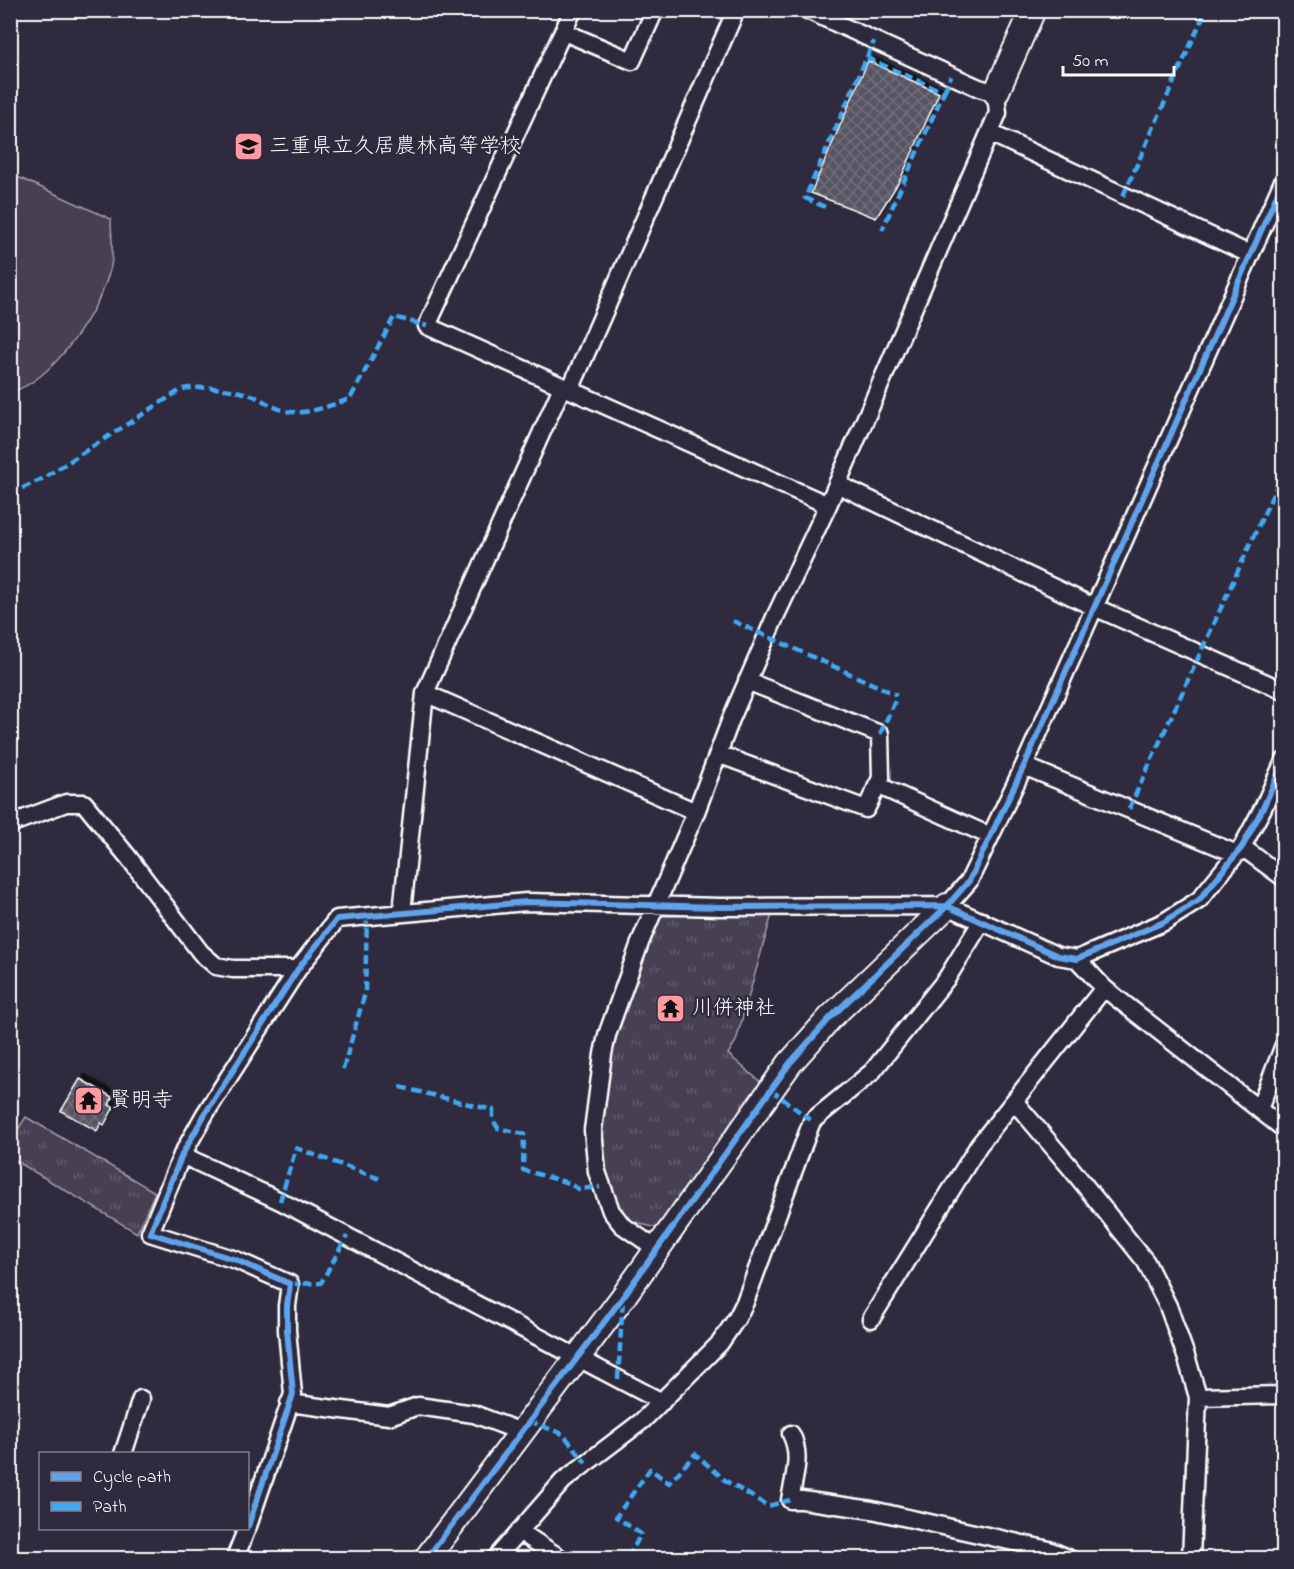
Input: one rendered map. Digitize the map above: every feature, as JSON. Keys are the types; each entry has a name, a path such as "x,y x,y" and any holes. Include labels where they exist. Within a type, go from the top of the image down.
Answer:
{"street":[{"path":"573,10 427,326 828,505"},
{"path":"564,32 632,61 655,10"},
{"path":"402,912 425,693 566,389 736,10"},
{"path":"807,10 980,88 996,93"},
{"path":"658,1250 622,1225 611,1211 597,1172 593,1130 603,1054 608,1035 655,905 696,812 747,681 828,505 990,133 998,113 996,93 1033,10"},
{"path":"990,133 1249,254"},
{"path":"427,1558 658,1250 804,1045 969,882 1024,766 1284,179"},
{"path":"837,484 1094,607 1284,691"},
{"path":"718,754 866,809 880,778 880,734 747,681"},
{"path":"425,693 696,812"},
{"path":"249,1521 293,1394 287,1330 290,1284 236,1260 150,1233 182,1155 205,1114 298,969 337,919 527,902 720,907 947,906 1058,956 1077,959 1164,922 1199,900 1240,851 1284,761"},
{"path":"1024,766 1240,851 1284,878"},
{"path":"877,785 990,836"},
{"path":"10,824 66,803 84,803 201,953 216,966 233,969 298,969"},
{"path":"496,1558 563,1481 642,1421 720,1343 745,1302 812,1120 872,1071 947,978 982,921"},
{"path":"1077,959 1104,988 1284,1129"},
{"path":"871,1319 979,1145 1104,988"},
{"path":"1258,1109 1284,1045"},
{"path":"1014,1101 1146,1262 1168,1306 1198,1397 1191,1558"},
{"path":"182,1155 280,1201 662,1402"},
{"path":"1198,1397 1284,1395"},
{"path":"124,1452 141,1399"},
{"path":"289,1403 389,1416 418,1406 474,1414 521,1432"},
{"path":"791,1434 797,1445 797,1461 790,1500 872,1510 1049,1550 1068,1558"},
{"path":"236,1558 246,1530"},
{"path":"519,1531 560,1558"}],"green space":[{"path":"11,174 111,219 112,249 111,266 106,283 86,322 73,341 43,373 27,385 11,392"},
{"path":"664,912 772,914 736,1041 728,1054 764,1085 663,1230 631,1221 616,1203 603,1176 598,1139 606,1078 618,1022 657,916"},
{"path":"26,1117 155,1192 137,1233 11,1158 11,1140"}],"building":[{"path":"868,61 939,93 900,180 876,218 811,193"},
{"name":"賢明寺","path":"80,1079 112,1097 109,1105 114,1107 104,1125 101,1123 97,1131 61,1111"}],"marked path":[{"path":"1123,196 1206,10"},
{"path":"825,207 805,198 874,41"},
{"path":"867,58 944,92 882,230"},
{"path":"944,92 951,76"},
{"path":"10,494 42,479 182,389 229,390 256,397 278,409 294,412 318,409 350,399 394,317 427,326"},
{"path":"1129,809 1284,470"},
{"path":"733,621 897,695"},
{"path":"880,734 895,701"},
{"path":"343,1069 365,993 367,916"},
{"path":"400,1087 493,1110 493,1120 498,1128 524,1134 523,1170 569,1183 578,1189 600,1187"},
{"path":"771,1090 812,1121"},
{"path":"280,1201 296,1148 380,1179"},
{"path":"290,1284 321,1283 347,1236"},
{"path":"618,1379 623,1298"},
{"path":"529,1421 563,1434 586,1463"},
{"path":"628,1558 641,1534 616,1517 650,1469 669,1483 695,1454 726,1481 768,1506 790,1500"}],"cycle path":[{"path":"427,1558 623,1297 790,1063 830,1018 947,906 969,881 1024,766 1284,179"},
{"path":"249,1523 293,1394 287,1330 290,1284 236,1260 150,1233 182,1155 205,1114 298,969 337,919 527,902 720,907 947,906 1058,956 1077,959 1164,922 1199,900 1242,847 1284,761"}],"place":[{"name":"三重県立久居農林高等学校","path":"248,147"},
{"name":"川併神社","path":"671,1009"},
{"name":"賢明寺","path":"89,1101"}]}
